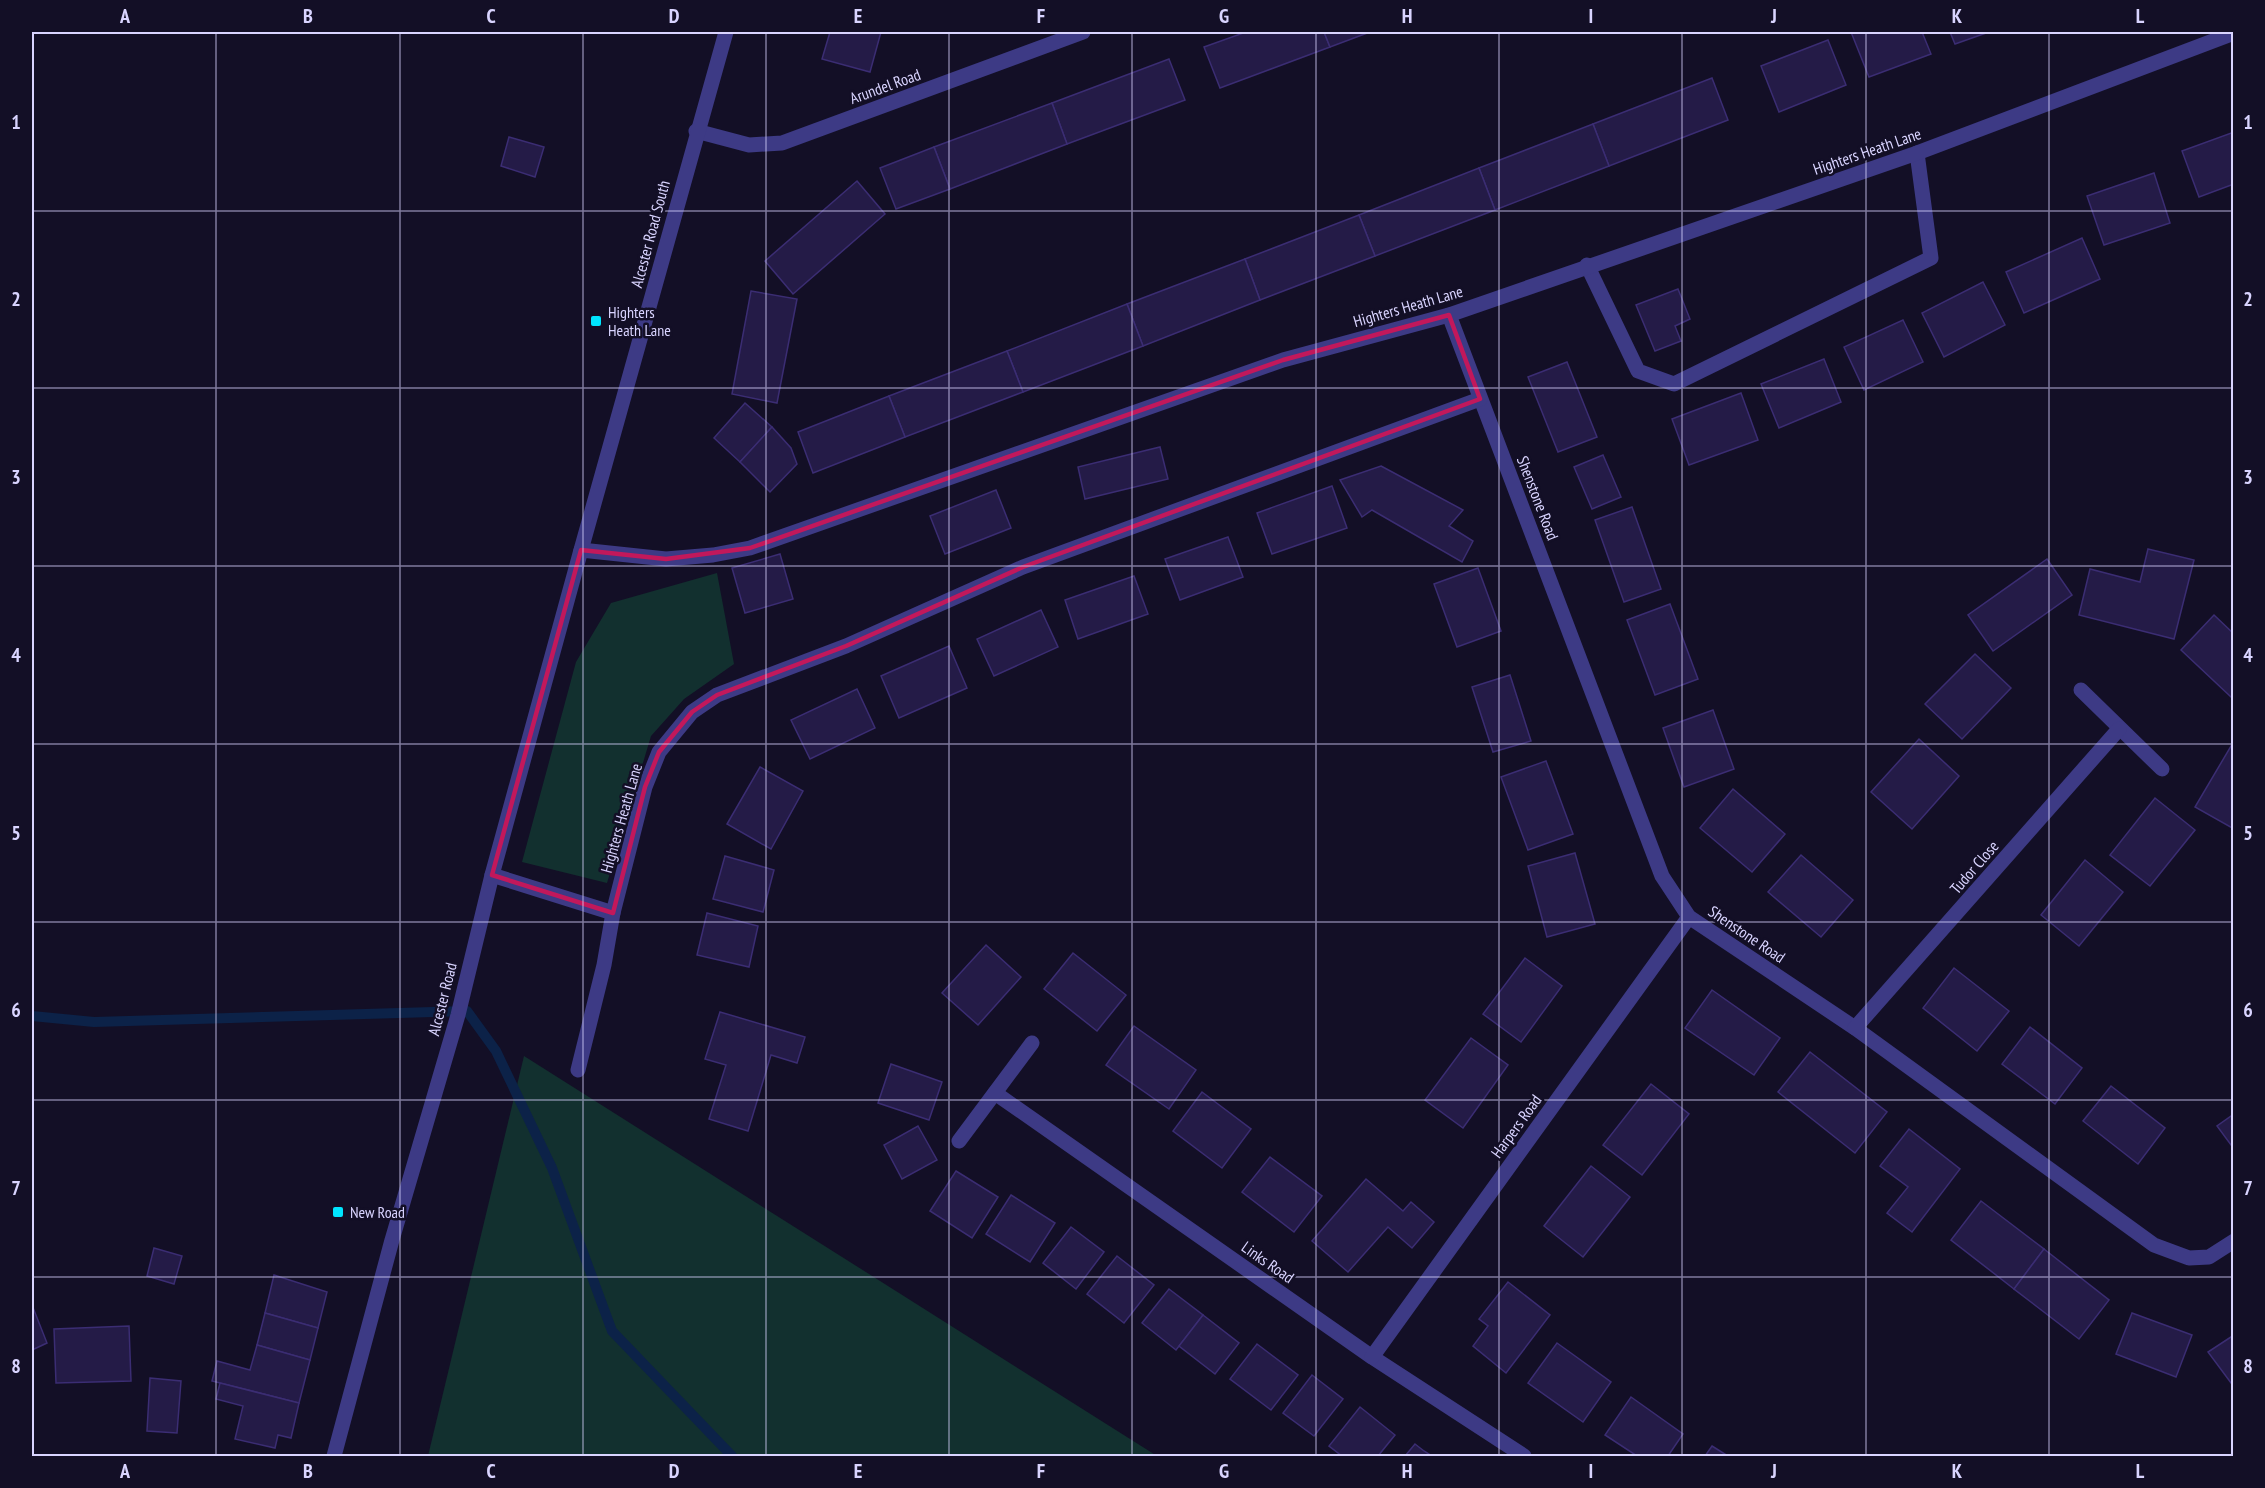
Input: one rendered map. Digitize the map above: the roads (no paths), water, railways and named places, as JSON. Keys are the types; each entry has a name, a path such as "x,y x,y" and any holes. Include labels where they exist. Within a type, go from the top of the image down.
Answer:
{"street":[{"name":"Alcester Road South","path":"581,550 696,130 726,32"},
{"name":"Arundel Road","path":"696,130 748,145 782,143 1083,32"},
{"name":"Highters Heath Lane","path":"581,550 666,559 713,555 750,548 1283,360 1449,315 1587,265 1917,153 2234,33"},
{"path":"1587,265 1638,371 1674,384 1931,258 1917,153"},
{"name":"Shenstone Road","path":"1449,315 1662,876 1689,917 1855,1028 2154,1245 2189,1258 2209,1257 2234,1241"},
{"name":"Highters Heath Lane","path":"578,1070 604,965 613,913 645,787 659,752 692,712 717,695 846,646 1023,567 1480,399"},
{"name":"Alcester Road","path":"334,1456 392,1240 458,1012 492,875 581,550"},
{"path":"2081,690 2162,769"},
{"name":"Tudor Close","path":"1855,1028 2119,729"},
{"path":"492,875 613,913"},
{"name":"Harpers Road","path":"1372,1357 1689,917"},
{"path":"959,1141 1032,1043"},
{"name":"Links Road","path":"995,1093 1372,1357 1524,1456"}],"waterway":[{"path":"32,1016 94,1022 467,1011 496,1051 552,1168 612,1331 732,1456"}],"place":[{"name":"Highters Heath Lane","path":"596,321"},
{"name":"New Road","path":"338,1212"}]}
